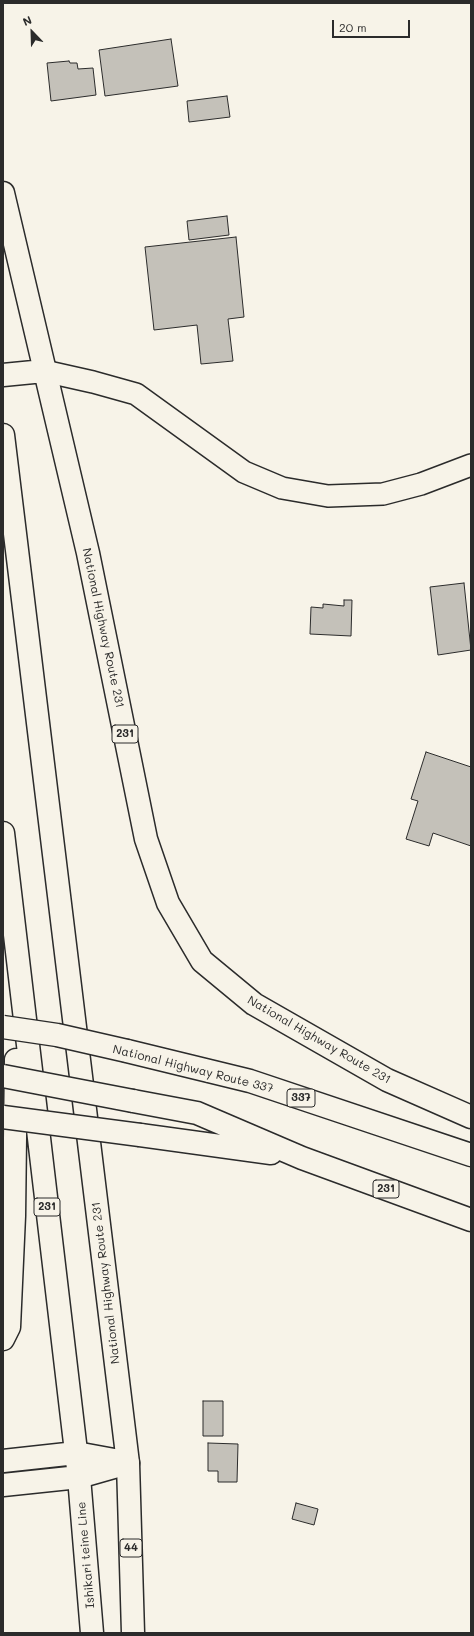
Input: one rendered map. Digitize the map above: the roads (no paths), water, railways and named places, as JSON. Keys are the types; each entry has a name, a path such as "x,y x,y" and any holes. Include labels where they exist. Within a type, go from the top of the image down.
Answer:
{"main road":[{"name":"National Highway Route 231","path":"3,193 88,553 146,839 168,903 202,962 254,1004 387,1080 471,1117"},
{"path":"3,375 44,371"},
{"name":"National Highway Route 231","path":"3,435 128,1463"},
{"name":"231","path":"3,833 79,1477"},
{"name":"231","path":"3,1339 9,1327 14,1216 18,960"},
{"name":"National Highway Route 337","path":"3,1027 57,1035 250,1081 471,1155"},
{"path":"3,1076 198,1113 302,1158"},
{"name":"231","path":"3,1117 302,1158 471,1220"},
{"path":"3,1461 76,1453 128,1463"},
{"path":"3,1485 79,1477 128,1463"},
{"name":"44","path":"128,1463 133,1633"},
{"name":"Ishikari teine Line","path":"79,1477 92,1633"}],"street":[{"path":"44,371 93,382 136,394 244,472 282,488 328,496 383,494 421,484 471,465"}]}
